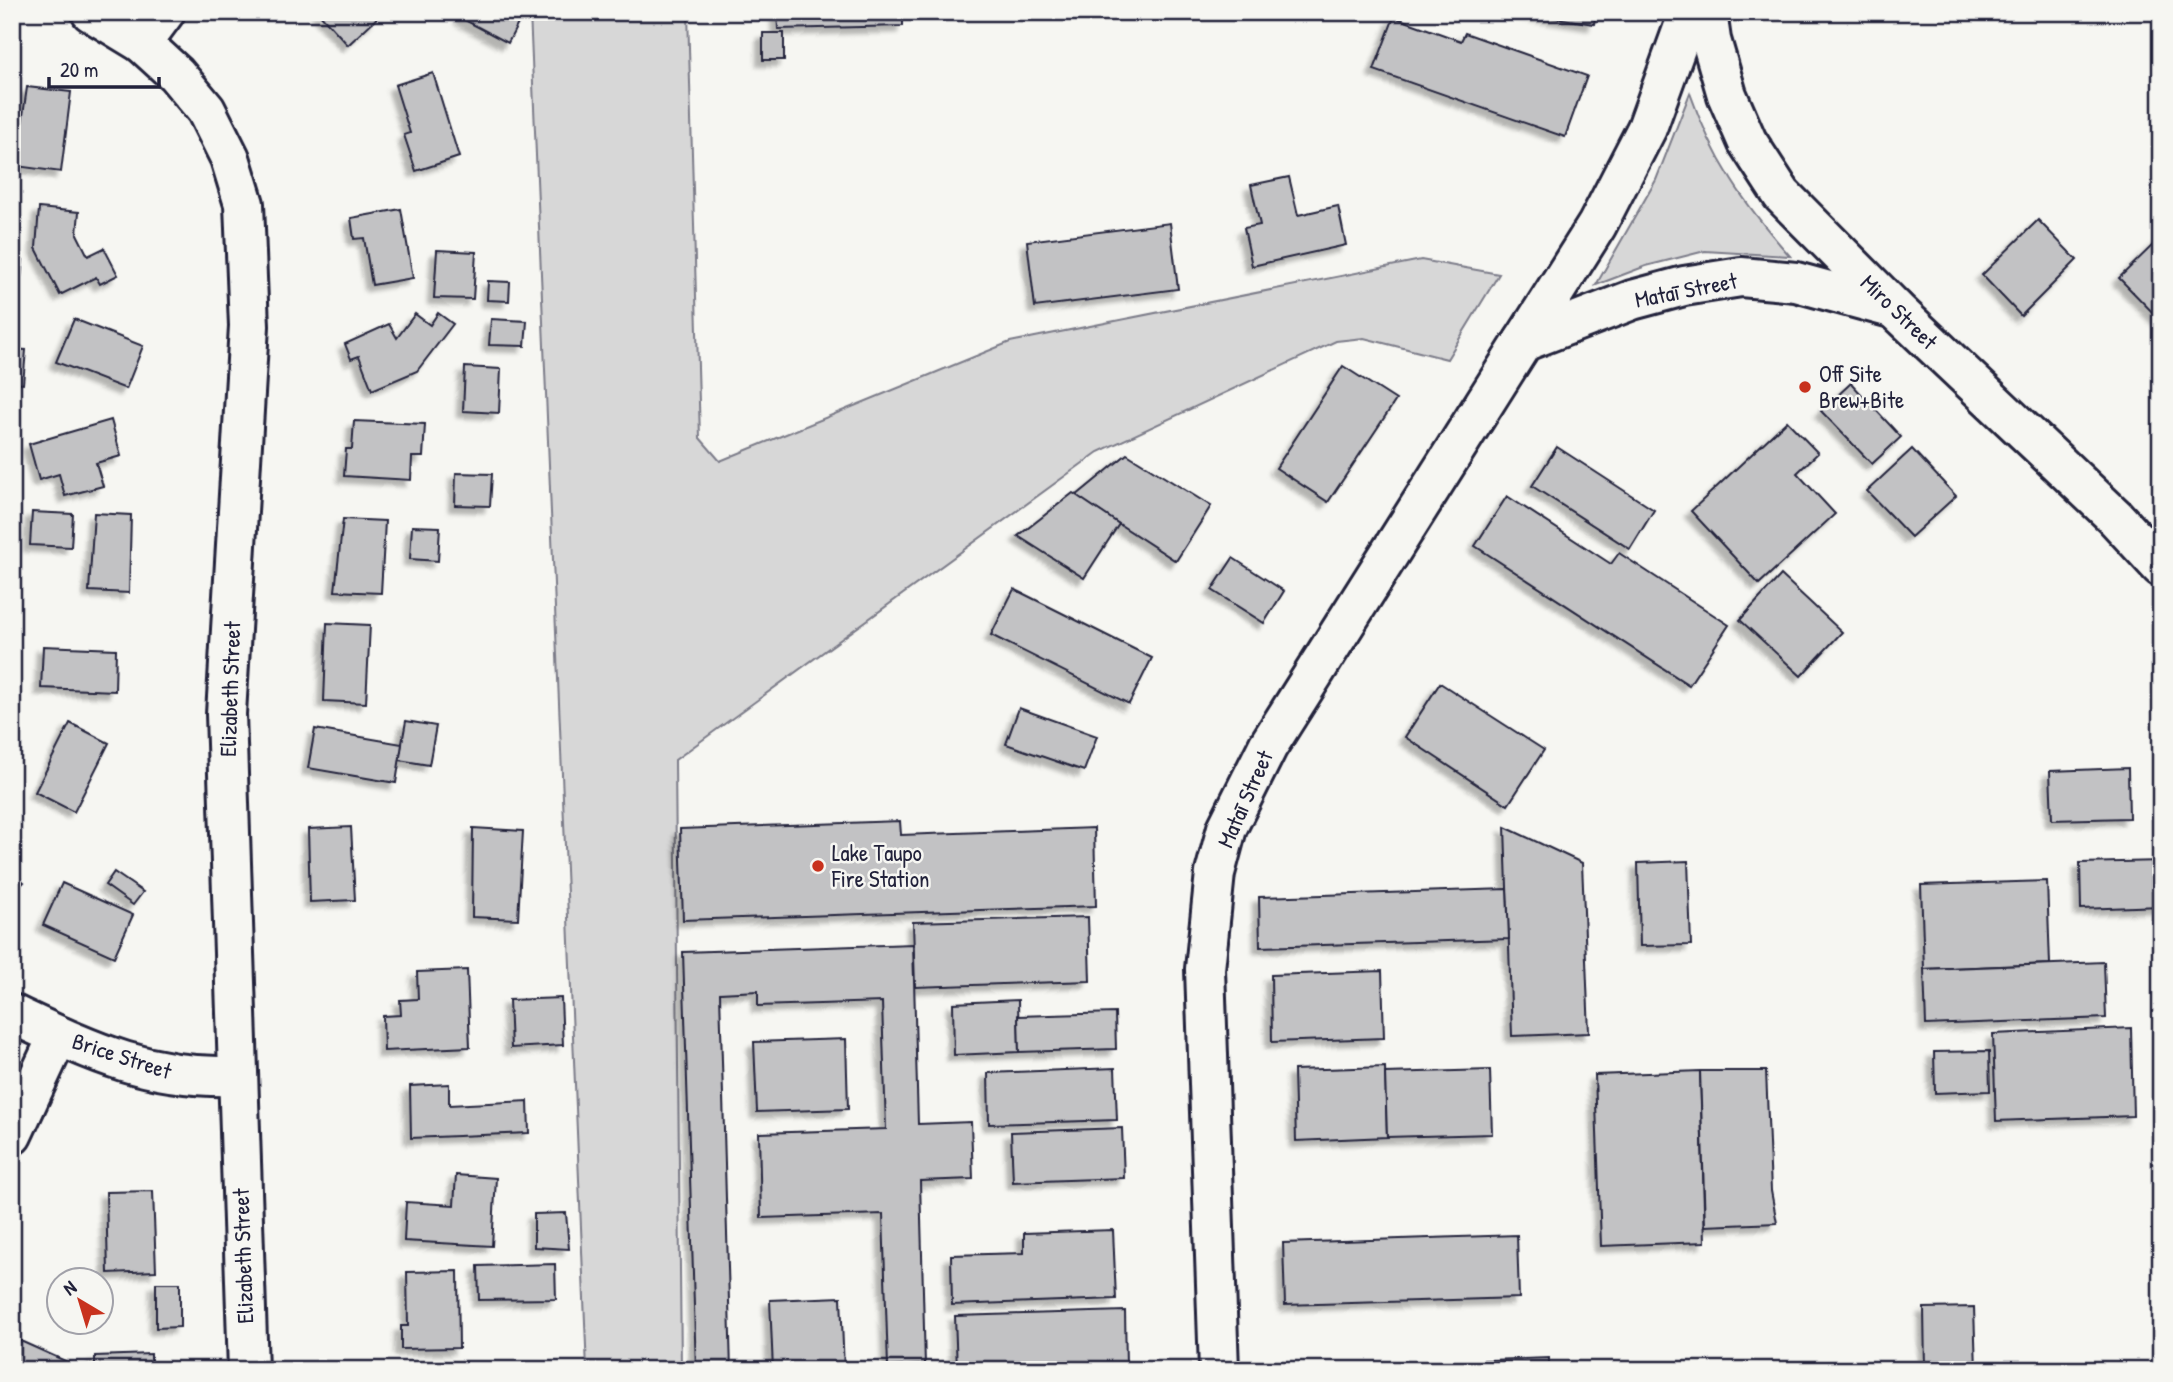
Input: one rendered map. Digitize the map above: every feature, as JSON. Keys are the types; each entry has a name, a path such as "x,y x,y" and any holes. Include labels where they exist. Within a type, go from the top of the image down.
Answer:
{"street":[{"name":"Elizabeth Street","path":"91,12 142,43 176,74 206,110 230,158 245,216 249,326 226,714 236,1076 248,1370"},
{"path":"142,43 165,12"},
{"name":"Mataī Street","path":"1219,1370 1205,969 1214,873 1227,828 1268,746 1597,225 1647,128 1689,12"},
{"name":"Miro Street","path":"1707,12 1711,40 1727,94 1747,141 1782,195 1895,309 2114,516 2161,567"},
{"name":"Mataī Street","path":"1523,342 1632,300 1684,286 1741,277 1796,282 1895,309"},
{"name":"Brice Street","path":"12,1014 102,1055 153,1071 197,1077 236,1076"},
{"path":"12,1135 58,1036"}],"shaded area":[{"path":"530,12 688,12 700,438 720,461 1010,342 1421,260 1499,274 1447,359 1364,338 1336,341 1098,452 675,760 681,1370 587,1370"},
{"path":"1690,93 1709,139 1731,180 1790,256 1705,251 1646,266 1596,285 1656,180"}],"building":[{"path":"318,12 372,12 377,18 348,45"},
{"path":"464,12 524,12 508,43 461,18"},
{"path":"777,12 903,12 903,26 778,29"},
{"path":"1519,12 1596,12 1594,24"},
{"path":"1394,17 1461,41 1465,33 1587,76 1565,137 1374,70"},
{"path":"763,33 784,33 784,60 763,60"},
{"path":"433,73 459,157 416,171 404,135 410,133 395,85"},
{"path":"27,87 71,92 61,172 16,166"},
{"path":"1289,177 1298,215 1338,206 1346,245 1252,266 1244,228 1260,225 1251,185"},
{"path":"39,208 79,212 77,234 88,256 104,248 118,275 100,284 96,277 60,295 36,248"},
{"path":"401,209 413,278 372,285 364,238 354,239 351,218"},
{"path":"2038,220 2077,260 2021,316 1982,275"},
{"path":"1170,223 1178,289 1035,307 1027,241"},
{"path":"2161,237 2161,321 2119,278"},
{"path":"437,250 476,252 473,299 434,298"},
{"path":"12,259 23,260 19,295 12,294"},
{"path":"488,281 510,282 509,301 487,300"},
{"path":"438,313 453,324 417,371 372,390 359,356 351,359 345,344 389,324 397,338 415,314 430,325"},
{"path":"74,319 143,346 126,389 56,362"},
{"path":"491,319 527,321 525,346 489,345"},
{"path":"12,349 26,350 23,384 12,383"},
{"path":"1343,366 1396,400 1328,502 1276,468"},
{"path":"465,367 501,369 499,413 463,411"},
{"path":"1851,383 1901,437 1872,464 1821,411"},
{"path":"111,420 121,456 96,463 103,486 65,496 59,474 39,480 29,444"},
{"path":"354,421 425,424 423,457 412,457 411,480 344,476 346,449 352,449"},
{"path":"1787,421 1818,453 1797,473 1835,514 1759,584 1691,511"},
{"path":"1557,447 1654,510 1630,549 1532,486"},
{"path":"1912,449 1956,496 1911,537 1867,491"},
{"path":"1127,454 1211,506 1176,561 1076,496"},
{"path":"456,473 492,474 490,506 455,505"},
{"path":"1073,493 1119,524 1084,578 1018,536"},
{"path":"1507,496 1611,564 1619,553 1729,625 1689,685 1475,546"},
{"path":"32,512 73,514 71,547 30,545"},
{"path":"94,513 131,515 129,593 89,591"},
{"path":"343,519 385,521 381,593 335,591"},
{"path":"412,526 440,527 438,561 410,559"},
{"path":"1233,558 1284,591 1264,623 1212,590"},
{"path":"1781,575 1842,632 1801,676 1740,620"},
{"path":"1014,589 1152,658 1129,704 991,635"},
{"path":"12,610 17,610 16,637 12,637"},
{"path":"327,623 370,625 366,703 324,701"},
{"path":"43,646 116,649 115,691 41,688"},
{"path":"1440,683 1544,750 1508,805 1405,737"},
{"path":"1019,708 1097,736 1084,771 1006,744"},
{"path":"406,721 436,726 429,765 399,760"},
{"path":"70,723 109,743 74,812 35,792"},
{"path":"315,729 402,744 396,783 308,768"},
{"path":"2128,768 2129,818 2052,820 2050,771"},
{"path":"900,821 901,835 1094,828 1096,906 683,920 680,829"},
{"path":"351,827 355,900 310,902 308,829"},
{"path":"1505,827 1582,863 1589,1033 1512,1036"},
{"path":"473,828 523,831 518,919 472,917"},
{"path":"1688,861 1691,945 1640,946 1638,863"},
{"path":"2161,861 2161,906 2081,909 2080,863"},
{"path":"12,872 24,882 12,894"},
{"path":"114,872 143,892 133,905 105,885"},
{"path":"2047,881 2050,964 1924,969 1921,885"},
{"path":"62,883 133,915 114,957 43,925"},
{"path":"1507,889 1509,939 1260,947 1259,897"},
{"path":"1088,917 1090,981 915,987 913,922"},
{"path":"913,944 918,1124 971,1122 973,1179 920,1181 925,1365 888,1367 883,1214 761,1218 759,1133 886,1129 882,1002 758,1006 758,991 720,993 731,1370 696,1370 683,952"},
{"path":"2104,962 2106,1018 1926,1025 1924,969"},
{"path":"467,970 470,1047 384,1051 383,1016 401,1015 400,1000 418,999 417,972"},
{"path":"1382,971 1384,1038 1272,1042 1271,975"},
{"path":"561,998 563,1045 511,1048 509,1000"},
{"path":"1018,1000 1019,1052 954,1055 953,1003"},
{"path":"1115,1013 1116,1049 1019,1052 1018,1016"},
{"path":"2131,1028 2133,1116 1996,1121 1993,1034"},
{"path":"846,1039 848,1109 757,1112 754,1042"},
{"path":"1989,1051 1990,1091 1935,1093 1934,1052"},
{"path":"1385,1067 1387,1137 1296,1141 1294,1070"},
{"path":"1115,1068 1117,1120 989,1124 988,1073"},
{"path":"1490,1070 1492,1134 1387,1137 1385,1073"},
{"path":"1700,1071 1705,1242 1601,1246 1595,1075"},
{"path":"1700,1071 1766,1071 1771,1191 1777,1223 1705,1226"},
{"path":"449,1084 449,1105 528,1101 529,1133 411,1138 410,1086"},
{"path":"1122,1128 1124,1178 1013,1182 1011,1132"},
{"path":"456,1175 496,1178 492,1246 404,1241 406,1202 454,1205"},
{"path":"153,1191 156,1271 116,1273 116,1266 108,1266 106,1192"},
{"path":"566,1213 569,1249 534,1247 534,1214"},
{"path":"1113,1230 1116,1299 952,1305 951,1255 1024,1253 1024,1233"},
{"path":"1517,1235 1519,1298 1285,1305 1283,1243"},
{"path":"555,1264 556,1299 479,1300 478,1266"},
{"path":"458,1271 459,1348 401,1349 401,1326 408,1326 407,1272"},
{"path":"156,1283 180,1283 180,1327 156,1328"},
{"path":"841,1297 844,1370 773,1370 770,1300"},
{"path":"1974,1307 1976,1370 1925,1370 1924,1308"},
{"path":"1125,1311 1126,1366 957,1370 955,1316"},
{"path":"16,1339 72,1364 69,1370 12,1370 12,1346"},
{"path":"151,1354 151,1370 95,1370 95,1356"},
{"path":"1549,1358 1549,1370 1375,1370 1374,1364"}],"place":[{"name":"Off Site Brew+Bite","path":"1805,387"},
{"name":"Lake Taupo Fire Station","path":"818,866"}]}
